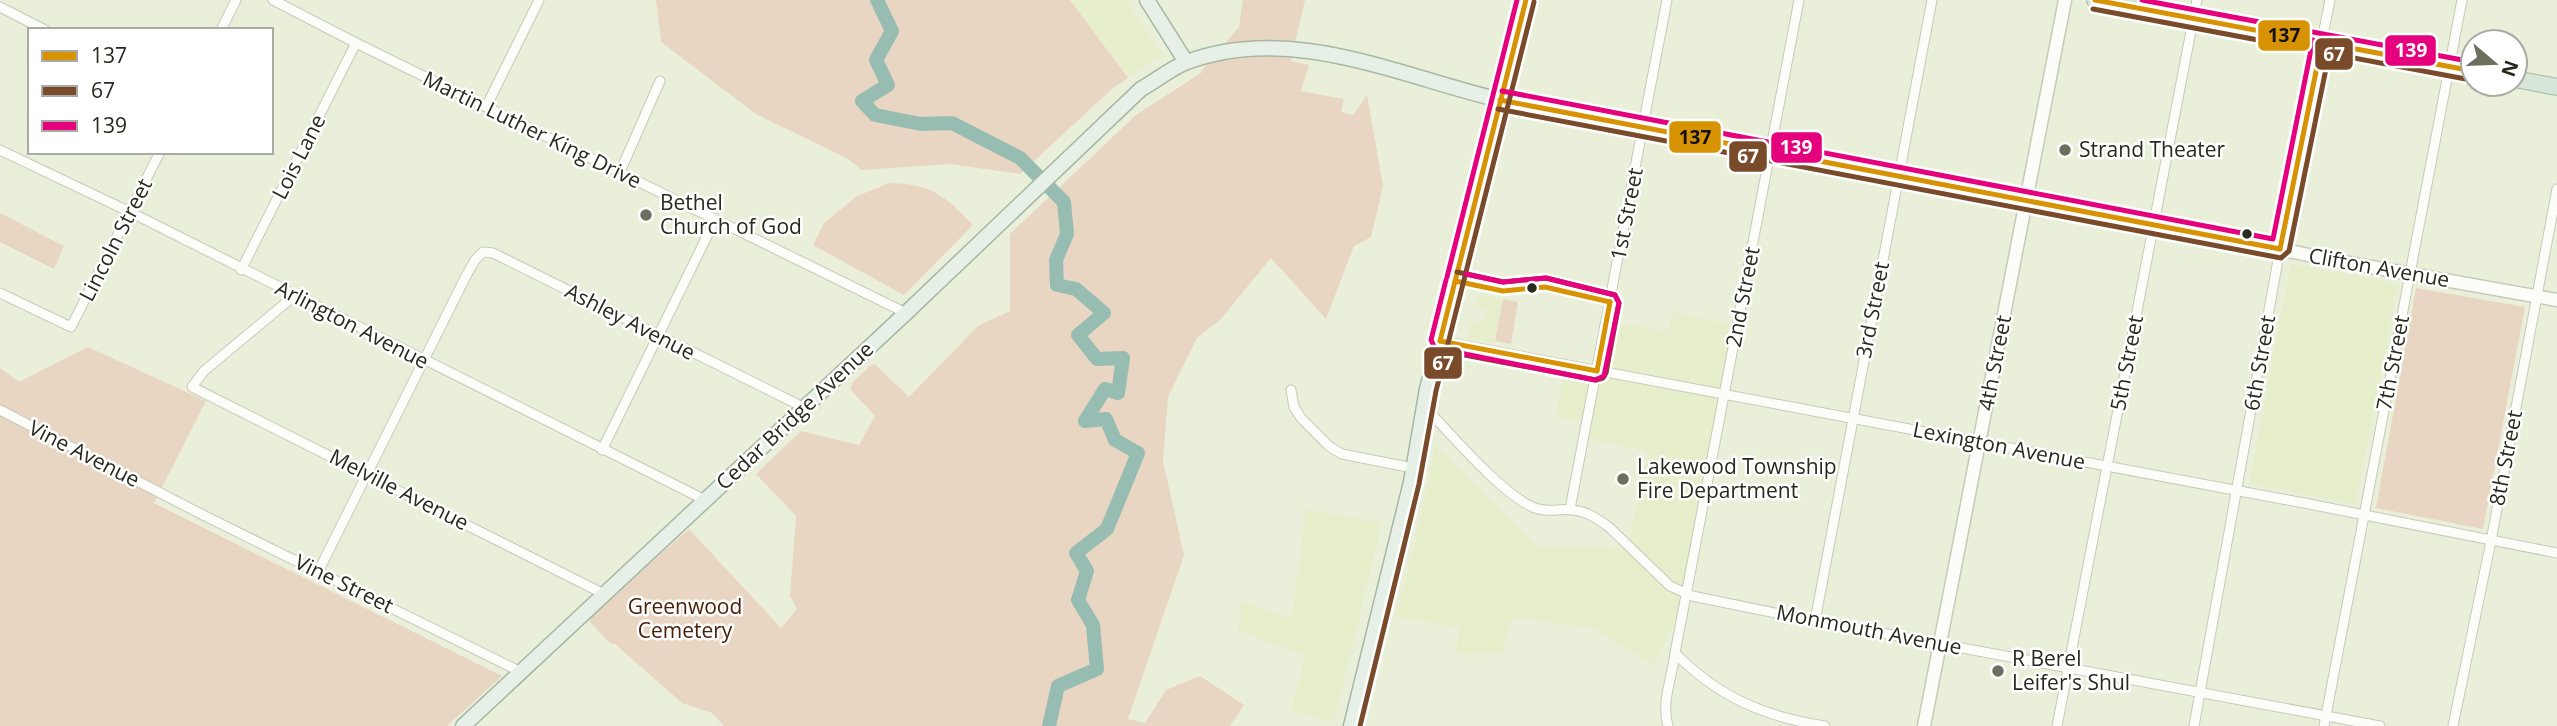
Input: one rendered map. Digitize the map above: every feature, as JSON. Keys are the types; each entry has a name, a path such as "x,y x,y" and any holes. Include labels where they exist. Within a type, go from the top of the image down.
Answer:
{"highway":[{"path":"2095,0 2459,68"},
{"path":"2529,82 2557,87"}],"main road":[{"path":"1147,0 1186,62"},
{"path":"1351,726 1413,468 1422,413 1526,0"},
{"name":"Cedar Bridge Avenue","path":"463,726 906,313 1141,89 1186,62 1236,50 1292,48 1351,60 1500,100"}],"street":[{"path":"222,28 236,0"},
{"name":"Martin Luther King Drive","path":"273,0 906,313"},
{"path":"485,107 539,0"},
{"name":"1st Street","path":"1570,509 1667,0"},
{"name":"2nd Street","path":"1675,653 1799,0"},
{"name":"3rd Street","path":"1815,621 1932,0"},
{"name":"4th Street","path":"1924,726 2065,0"},
{"name":"5th Street","path":"2057,726 2197,0"},
{"name":"6th Street","path":"2194,726 2280,249 2330,0"},
{"name":"7th Street","path":"2325,721 2462,0"},
{"path":"0,7 41,28"},
{"name":"Lois Lane","path":"241,270 356,43"},
{"path":"620,172 660,81"},
{"name":"Clifton Avenue","path":"1500,100 2557,300"},
{"name":"Arlington Avenue","path":"0,150 130,212 241,270 705,500"},
{"name":"Lincoln Street","path":"0,293 71,327 159,154"},
{"name":"8th Street","path":"2453,726 2491,541 2557,189"},
{"path":"602,450 715,220"},
{"name":"Ashley Avenue","path":"425,361 475,260 483,252 493,253 803,407"},
{"name":"Melville Avenue","path":"294,296 204,371 192,387 604,594"},
{"name":"Lexington Avenue","path":"1440,341 2557,553"},
{"path":"318,572 425,361"},
{"path":"1291,390 1294,407 1301,418 1330,447 1342,454 1413,468"},
{"name":"Vine Avenue","path":"0,410 168,497"},
{"name":"Monmouth Avenue","path":"1422,413 1518,498 1541,510 1551,512 1570,509 1587,513 1611,528 1670,586 1687,594 1815,621 2200,693 2325,721 2380,726"},
{"name":"Vine Street","path":"168,497 521,672"},
{"path":"1668,726 1666,697 1675,653"},
{"path":"1675,653 1696,673 1764,713 1794,722 1825,726"}],"shaded area":[{"path":"1070,0 1126,0 1161,55 1128,78"},
{"path":"2291,264 2398,284 2356,504 2249,483"},
{"path":"1477,294 1503,299 1494,344 1467,339 1471,322 1482,324 1487,309 1475,306"},
{"path":"1672,312 1740,327 1687,598 1654,665 1591,627 1512,618 1501,654 1456,654 1460,627 1396,617 1420,521 1435,445 1536,546 1628,548 1648,451 1582,437 1585,421 1555,417 1565,367 1594,371 1603,320 1668,332"},
{"path":"1306,509 1382,523 1334,722 1291,711 1305,655 1238,631 1241,602 1292,618"}],"green space":[{"path":"656,0 1070,0 1128,78 1113,88 1020,174 950,164 862,170 848,159 756,114 661,42"},
{"name":"Greenwood Cemetery","path":"1243,0 1305,0 1291,61 1309,65 1301,91 1344,99 1341,112 1353,115 1367,95 1383,186 1371,237 1354,246 1326,319 1271,258 1220,320 1197,338 1168,397 1163,461 1184,555 1128,719 1145,723 1166,690 1200,676 1244,705 1230,726 724,726 712,713 682,703 615,644 611,644 587,619 689,529 781,628 797,609 790,596 796,516 756,474 801,431 859,445 875,416 850,389 853,382 871,365 875,364 909,397 978,326 1010,311 1010,234 1136,115 1201,73 1239,27"},
{"path":"890,183 917,186 937,194 973,225 904,295 813,245 824,223 857,196"},
{"path":"0,213 64,246 54,269 0,242"},
{"path":"2416,288 2525,307 2483,529 2376,508"},
{"path":"1503,299 1518,302 1511,344 1495,341"},
{"path":"88,347 206,401 154,503 502,676 447,726 0,726 0,368 19,382"}],"waterway":[{"path":"877,0 892,31 876,60 888,85 862,101 875,115 921,124 952,123 1020,158 1064,202 1067,234 1056,260 1057,285 1076,289 1104,313 1078,335 1097,359 1123,358 1118,393 1105,389 1085,421 1106,419 1115,440 1138,453 1107,529 1076,553 1087,571 1078,600 1093,625 1097,669 1058,686 1049,726"}],"transit line":[{"name":"139","path":"1447,277 1517,0"},
{"name":"137","path":"1440,341 1526,0"},
{"name":"137","path":"2095,0 2459,68"},
{"name":"139","path":"2142,0 2459,59"},
{"name":"67","path":"1360,726 1419,484 1436,391 1534,2"},
{"name":"67","path":"2093,9 2459,78"},
{"name":"139","path":"1502,91 2273,239 2313,40"},
{"name":"137","path":"2280,249 2322,42"},
{"name":"67","path":"1498,109 2281,258 2289,251 2331,44"},
{"name":"137","path":"1500,100 2280,249"},
{"name":"67","path":"1438,350 1596,380 1603,378 1606,373 1619,303 1615,295 1546,278 1503,282 1457,272"},
{"name":"139","path":"1446,280 1431,340 1435,348 1595,380 1604,376 1619,303 1615,295 1546,278 1503,282 1466,274"},
{"name":"137","path":"1455,281 1503,291 1545,287 1610,302"},
{"name":"137","path":"1597,371 1610,302"},
{"name":"137","path":"1440,341 1597,371"}],"place":[{"name":"Strand Theater","path":"2065,150"},
{"name":"Bethel Church of God","path":"646,215"},
{"name":"Lakewood Township Fire Department","path":"1623,479"},
{"name":"R Berel Leifer's Shul","path":"1998,671"}]}
